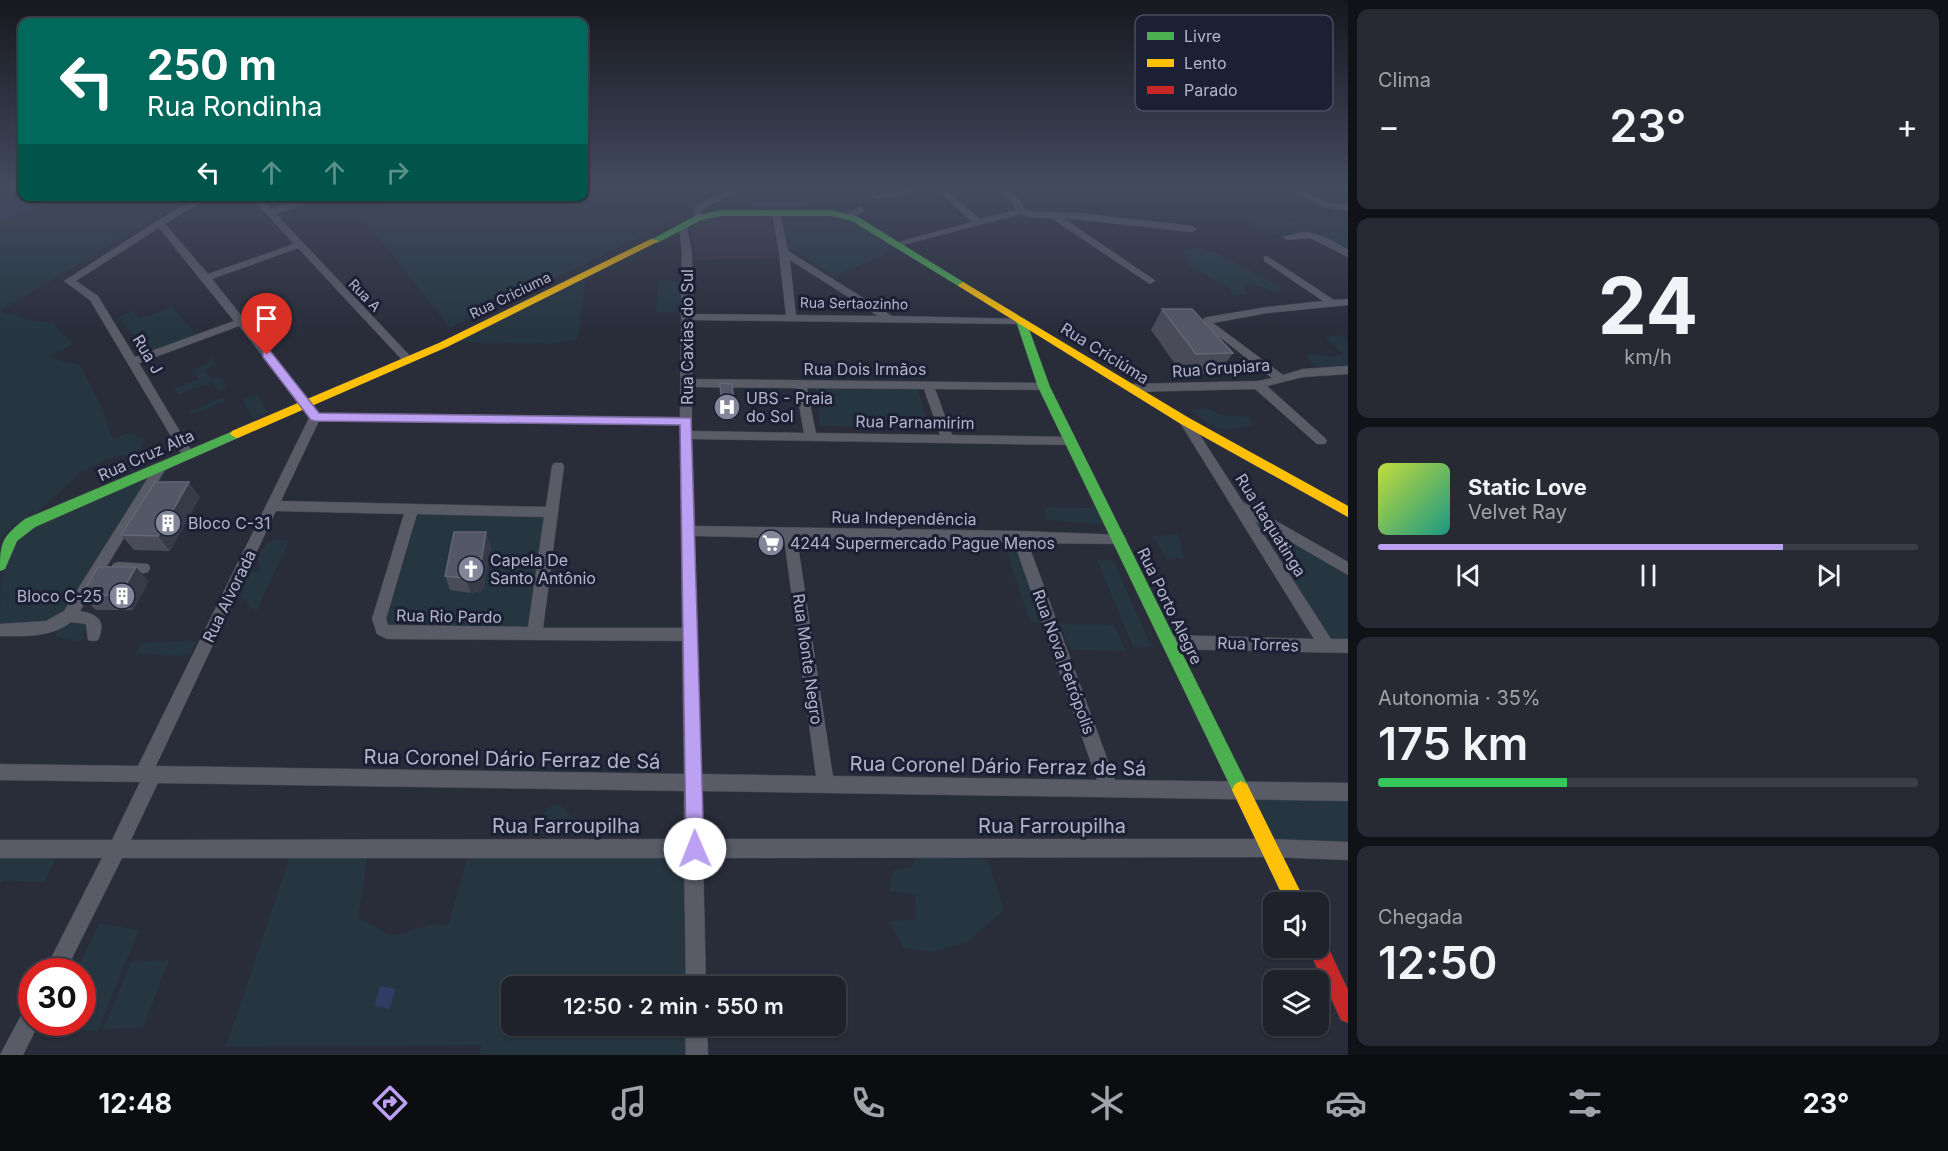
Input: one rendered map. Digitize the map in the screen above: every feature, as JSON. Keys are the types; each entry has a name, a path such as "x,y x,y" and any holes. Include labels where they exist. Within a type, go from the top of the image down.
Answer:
{"main road":[{"name":"Rua Criciuma","path":"325,397 443,345 665,236"},
{"name":"Rua Criciúma","path":"886,236 1185,421 1348,512"},
{"name":"Rua Porto Alegre","path":"1021,321 1044,387 1291,892"},
{"name":"Rua Cruz Alta","path":"0,565 11,538 23,527 188,455 311,411 325,397"},
{"path":"1323,958 1348,1013"}],"street":[{"name":"Rua J","path":"139,236 69,281 94,298 134,361 188,455"},
{"path":"171,236 311,411"},
{"name":"Rua A","path":"291,236 408,360"},
{"name":"Rua Caxias do Sul","path":"684,236 687,252 686,383 696,976"},
{"path":"781,236 791,317"},
{"path":"898,245 927,236"},
{"path":"1084,236 1150,281"},
{"path":"1313,236 1348,254"},
{"path":"205,278 299,245"},
{"path":"784,252 888,318"},
{"path":"1267,260 1333,304"},
{"path":"1282,380 1208,321 1241,313 1348,302"},
{"name":"Rua Sertaozinho","path":"687,317 1021,321"},
{"path":"134,361 240,322"},
{"name":"Rua Grupiara","path":"1130,388 1258,385 1303,373 1348,370"},
{"name":"Rua Dois Irmãos","path":"686,383 1044,387"},
{"path":"801,385 811,438"},
{"path":"1258,385 1321,441"},
{"path":"928,386 947,438"},
{"name":"Rua Parnamirim","path":"311,411 687,428 811,438 1071,441"},
{"name":"Rua Alvorada","path":"61,958 117,849 148,774 272,506 311,411"},
{"name":"Rua Itaquatinga","path":"1185,421 1328,646"},
{"path":"534,635 558,466"},
{"path":"0,630 46,628 64,621 160,468"},
{"path":"1240,505 1348,569"},
{"path":"272,506 551,512"},
{"name":"Rua Rio Pardo","path":"412,510 379,619 382,629 387,633 691,635"},
{"name":"Rua Independência","path":"689,531 1119,538"},
{"name":"Rua Monte Negro","path":"790,534 826,784"},
{"name":"Rua Nova Petrópolis","path":"1019,536 1109,788"},
{"path":"98,569 143,568"},
{"path":"69,615 90,619 94,624 93,636"},
{"name":"Rua Torres","path":"1168,642 1348,646"},
{"name":"Rua Coronel Dário Ferraz de Sá","path":"0,772 1348,792"},
{"name":"Rua Farroupilha","path":"0,849 1271,848 1348,851"},
{"path":"11,1055 21,1036"},
{"path":"696,1036 697,1055"}],"shaded area":[{"path":"0,236 125,236 0,311"},
{"path":"377,236 642,236 450,328"},
{"path":"692,236 787,236 791,258 696,260"},
{"path":"787,236 888,236 905,246 834,276 789,247"},
{"path":"1315,236 1348,236 1348,251"},
{"path":"1202,248 1208,253 1215,252 1286,290 1276,292 1247,283 1243,287 1248,294 1232,296 1230,289 1189,265 1182,249"},
{"path":"586,279 578,339 555,344 457,342"},
{"path":"659,281 683,282 681,312 656,312"},
{"path":"171,306 197,335 147,355 136,335 119,318 131,310 139,318 159,313"},
{"path":"0,311 29,320 53,323 73,344 53,355 55,359 80,365 100,404 113,439 127,433 145,439 136,453 107,459 80,473 33,516 14,525 0,539"},
{"path":"1341,335 1348,340 1348,368 1320,369 1307,359 1309,353 1330,357 1343,354 1324,337"},
{"path":"211,357 216,365 205,370 212,380 220,377 227,388 219,391 226,401 191,415 188,412 223,397 212,382 178,395 174,389 198,379 192,370 206,364"},
{"path":"815,387 918,389 929,428 820,426"},
{"path":"257,394 268,412 254,419 242,400"},
{"path":"1208,408 1221,415 1250,417 1253,426 1233,429 1219,428 1191,410"},
{"path":"172,465 65,623 70,619 86,625 81,642 55,636 61,628 0,630 4,569 6,557 15,536"},
{"path":"1095,504 1107,525 1046,520 1045,507 1089,508"},
{"path":"412,510 551,512 534,635 382,629"},
{"path":"1249,511 1348,569 1348,646 1332,646"},
{"path":"1178,534 1184,558 1167,559 1152,536"},
{"path":"278,539 289,541 256,612 241,597 247,573 260,571 257,556 267,543"},
{"path":"1003,541 1026,542 1055,623 1030,622"},
{"path":"1097,560 1113,560 1151,646 1133,647"},
{"path":"1060,624 1114,625 1126,651 1070,650"},
{"path":"197,641 192,651 183,656 136,653 141,643"},
{"path":"1249,786 1348,788 1348,858 1283,857"},
{"path":"559,803 577,821 576,834 554,838 536,832 546,809"},
{"path":"926,839 988,860 1004,910 967,942 930,952 904,948 889,922 916,919 915,894 889,891 893,870 911,867"},
{"path":"65,840 44,882 2,881 0,885 0,845"},
{"path":"469,853 689,854 687,976 501,976 501,1036 687,1036 686,1055 480,1055 481,1045 226,1046 290,855 368,854 358,918 392,936 433,924 448,925"},
{"path":"99,923 139,930 98,1031 96,1031 96,958 83,958"},
{"path":"169,960 143,1028 103,1029 131,962"}],"water":[{"path":"380,986 396,989 389,1009 374,1006"}],"building":[{"path":"1162,309 1192,309 1233,353 1196,354"},
{"path":"720,383 732,384 735,410 722,410"},
{"path":"155,482 189,482 158,536 121,535"},
{"path":"454,532 486,532 479,575 465,578 445,576"},
{"path":"98,567 136,567 120,595 81,596"}],"traffic: fast":[{"path":"654,241 663,236"},
{"path":"883,236 963,285"},
{"path":"1021,321 1044,387 1241,790"},
{"path":"0,565 11,538 30,523 236,434"}],"traffic: slow":[{"path":"236,434 443,345 654,241"},
{"path":"963,285 1185,421 1348,512"},
{"path":"1241,790 1291,892"}],"traffic: jam":[{"path":"1323,958 1348,1013"}],"place":[{"name":"UBS - Praia do Sol","path":"727,407"},
{"name":"Bloco C-31","path":"168,523"},
{"name":"4244 Supermercado Pague Menos","path":"771,543"},
{"name":"Capela De Santo Antônio","path":"471,569"},
{"name":"Bloco C-25","path":"122,596"}],"route":[{"path":"267,355 315,417 686,421 695,849"}]}
